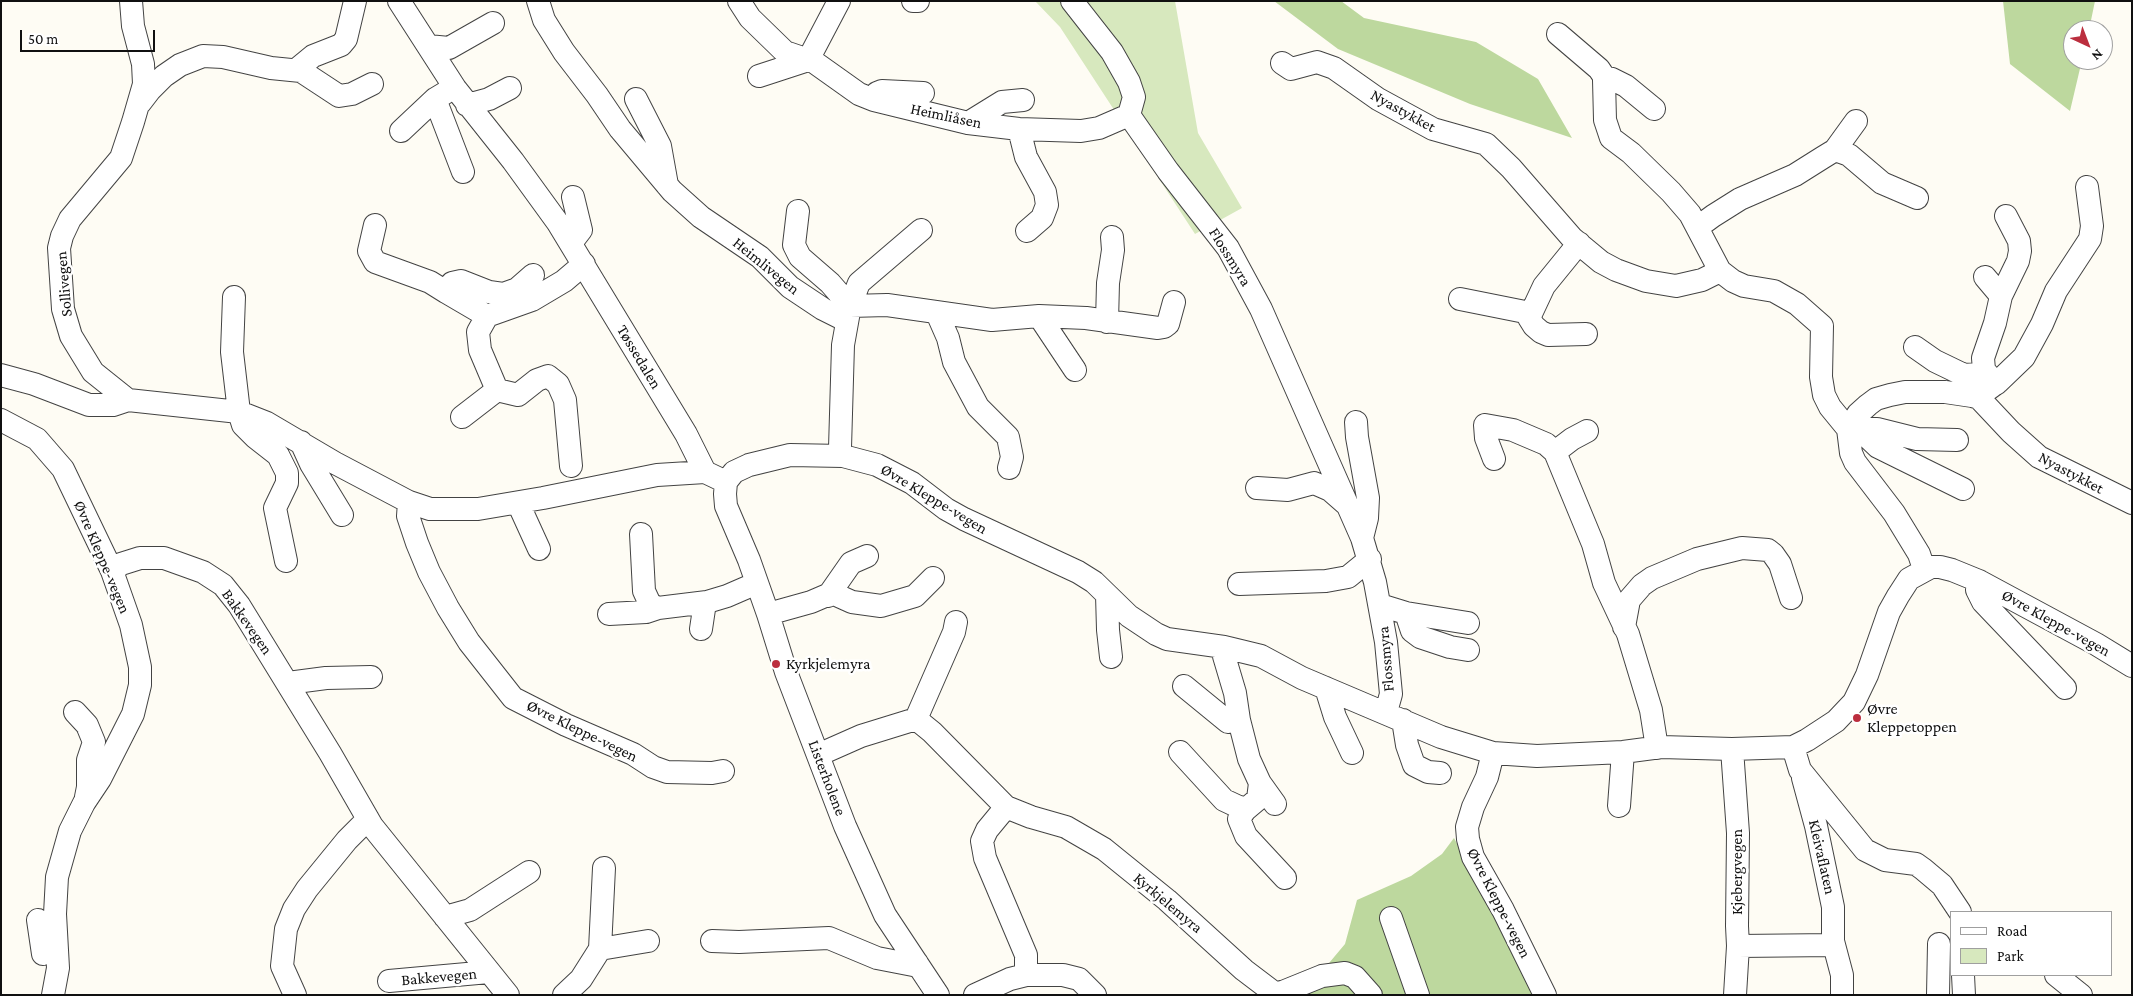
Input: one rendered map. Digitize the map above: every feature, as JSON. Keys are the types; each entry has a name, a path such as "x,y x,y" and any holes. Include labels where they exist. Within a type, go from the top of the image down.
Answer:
{"street":[{"name":"Sollivegen","path":"128,400 93,372 71,336 63,309 60,248 62,236 70,220 121,158 144,84 143,64 133,26 131,1"},
{"path":"296,70 313,56 341,45 346,39 355,1"},
{"name":"Tøssedalen","path":"399,1 461,96 513,160 572,244 623,332 686,434 705,472"},
{"name":"Heimlivegen","path":"538,1 544,20 564,52 620,129 667,185 701,217 760,257 790,287 823,310 848,313 888,305 992,320 1039,316 1086,318 1107,322 1164,327 1170,318 1174,302"},
{"name":"Heimliåsen","path":"739,1 750,18 785,52 814,62 859,94 874,100 968,123 1019,129 1081,130 1099,128 1129,115"},
{"path":"759,76 808,60 839,1"},
{"path":"913,1 918,1"},
{"path":"1072,1 1112,52 1129,82 1134,97 1129,115"},
{"path":"428,46 449,48 493,23"},
{"path":"1558,34 1599,69 1605,78 1604,120 1611,138 1632,153 1690,214 1720,271 1733,281 1744,286 1774,291 1797,304 1822,326 1821,378 1824,395 1830,407 1854,429 1878,447 1963,489"},
{"name":"Sollivegen","path":"137,108 150,90 164,76 180,65 198,57 223,57 271,68 296,70"},
{"name":"Nyastykket","path":"1282,63 1291,69 1317,62 1334,68 1378,99 1433,129 1486,144 1496,151 1568,234 1601,262 1616,270 1667,285 1688,284 1702,280 1720,271"},
{"path":"296,70 307,74 339,96 352,94 372,84"},
{"path":"1605,78 1612,79 1626,86 1654,109"},
{"path":"401,131 435,99 461,96 489,99 510,88"},
{"name":"Heimliåsen","path":"874,100 877,92 882,91 923,93"},
{"path":"435,99 463,172"},
{"path":"636,99 660,146 667,185"},
{"path":"968,123 1002,102 1023,100"},
{"name":"Flossmyra","path":"1129,115 1168,171 1228,248 1261,310 1366,549 1380,605 1395,716"},
{"path":"1698,228 1740,199 1795,174 1835,150 1856,121"},
{"path":"1019,129 1026,157 1045,192 1047,205 1042,218 1027,231"},
{"path":"1835,150 1849,155 1882,183 1917,198"},
{"path":"1972,396 1983,393 1990,377 2024,357 2042,324 2056,291 2090,238 2092,226 2087,187"},
{"path":"572,244 581,230 573,198"},
{"name":"Heimlivegen","path":"798,211 794,245 800,257 830,283 848,313"},
{"path":"1990,377 1984,352 1995,323 2001,296 2018,261 2020,251 2019,241 2006,216"},
{"path":"375,225 369,251 375,262 430,282 486,316"},
{"path":"843,456 840,448 843,345 848,313 858,283 921,230"},
{"path":"1107,322 1108,283 1114,250 1112,237"},
{"path":"1579,243 1544,286 1529,318 1534,326 1548,335 1586,334"},
{"path":"497,390 480,350 478,332 486,316 532,300 564,281 584,264"},
{"path":"446,292 452,284 461,281 489,292 503,294 516,289 533,275"},
{"path":"1985,277 2001,296"},
{"path":"234,297 232,352 239,412 244,425 255,437 278,455 288,473 287,483 275,508 286,561"},
{"path":"1460,299 1530,313"},
{"path":"937,313 948,338 954,362 978,407 1008,437 1012,456 1009,468"},
{"path":"1039,316 1075,370"},
{"path":"1915,347 1935,361 1964,375 1978,374 1990,377"},
{"path":"1,375 34,384 88,405 113,405 128,400 239,412 267,423 335,463 409,502 430,509 460,510 518,503 657,475 705,472 726,482"},
{"path":"497,390 518,395 537,380 548,376 558,384 565,400 572,466"},
{"path":"462,417 497,390"},
{"name":"Nyastykket","path":"1854,429 1858,414 1876,399 1890,395 1905,392 1945,392 1972,396 1979,398 2039,458 2132,503"},
{"name":"Øvre Kleppe-vegen","path":"1,420 37,439 63,469 112,571 138,650 140,667 140,685 133,714 100,779 84,803 70,831 57,877 54,914 42,956"},
{"name":"Flossmyra","path":"1356,422 1357,438 1368,498 1366,549"},
{"path":"1494,458 1486,438 1485,425 1513,430 1546,444 1555,452 1593,544 1604,583 1624,626 1651,710 1658,748"},
{"path":"1854,429 1877,429 1916,439 1957,440"},
{"path":"1854,429 1851,452 1855,462 1894,513 1919,554 1924,569"},
{"path":"1555,452 1572,439 1587,431"},
{"path":"301,442 311,464 342,515"},
{"name":"Øvre Kleppe-vegen","path":"726,482 734,472 749,465 790,455 843,456 877,465 912,483 946,509 964,519 1078,572 1094,582 1129,616 1156,634 1181,642 1224,647 1261,656 1302,678 1441,737 1493,753 1538,756 1623,752 1690,746 1732,749 1793,747 1836,721 1854,702 1867,675 1890,612 1898,596 1910,578 1924,569 1940,567 1979,581 2096,644 2132,666"},
{"name":"Listerholene","path":"726,482 726,506 757,583 786,672 834,801 885,915 938,995"},
{"name":"Flossmyra","path":"1257,488 1288,490 1314,483 1330,490 1348,507"},
{"name":"Øvre Kleppe-vegen","path":"409,502 408,516 417,543 444,601 469,642 513,698 566,725 633,754 653,767 667,772 712,773 723,771"},
{"path":"518,503 539,549"},
{"path":"641,534 644,591 650,604 658,608"},
{"path":"1624,626 1628,600 1642,585 1652,578 1697,559 1742,548 1768,550 1773,554 1780,564 1791,598"},
{"path":"1240,584 1326,581 1348,577 1366,549"},
{"path":"828,596 852,564 867,556"},
{"name":"Bakkevegen","path":"112,571 127,561 164,558 203,572 222,585 240,606 368,819 471,951 508,995"},
{"path":"768,614 828,596 832,593 852,602 881,606 914,596 933,578"},
{"name":"Øvre Kleppe-vegen","path":"1979,581 1977,590 1983,602 2065,688"},
{"path":"609,614 646,612 658,608 707,602 757,583"},
{"path":"1107,595 1111,657"},
{"path":"701,629 704,608 707,602"},
{"name":"Flossmyra","path":"1380,605 1406,613 1468,623"},
{"name":"Flossmyra","path":"1406,613 1408,624 1420,637 1450,647 1468,650"},
{"path":"818,754 860,736 916,719 954,632 956,622"},
{"path":"1224,647 1224,656 1235,693 1239,720 1249,759 1260,783 1275,804"},
{"path":"288,683 326,678 372,677"},
{"path":"1184,686 1228,722 1239,720"},
{"path":"1326,688 1335,717 1352,753"},
{"name":"Øvre Kleppe-vegen","path":"74,712 87,725 94,742 88,760 88,787 84,803"},
{"path":"1395,716 1414,765 1428,772 1440,773"},
{"name":"Kyrkjelemyra","path":"916,719 932,732 1006,807 1031,817 1066,827 1104,849 1244,970 1273,992 1280,993 1322,976 1338,973 1351,974 1371,995"},
{"name":"Kleivaflaten","path":"1793,747 1816,826 1833,907 1834,945 1842,975 1842,995"},
{"name":"Kjebergvegen","path":"1732,749 1738,833 1738,946 1735,995"},
{"path":"1180,752 1224,800 1241,808 1248,807"},
{"path":"1619,806 1623,752"},
{"name":"Øvre Kleppe-vegen","path":"1493,753 1487,777 1473,807 1467,827 1468,839 1473,857 1503,910 1545,995"},
{"path":"1800,770 1865,850 1885,860 1916,864 1942,885 1959,911"},
{"path":"1260,783 1258,799 1248,807 1239,819 1246,836 1285,878"},
{"path":"1006,807 987,830 982,841 985,858 1026,955 1026,975"},
{"path":"294,995 282,966 286,929 294,909 307,889 347,840 368,819"},
{"path":"564,995 581,980 600,949 604,868"},
{"path":"445,917 470,910 529,872"},
{"path":"1391,918 1418,995"},
{"path":"38,920 42,956 58,968 53,995"},
{"path":"712,940 739,942 829,938 878,958 913,966 917,963"},
{"path":"600,949 648,941"},
{"path":"1938,995 1939,944"},
{"path":"1738,946 1834,945"},
{"name":"Bakkevegen","path":"389,981 490,972"},
{"path":"975,995 1010,979 1026,975 1073,976 1079,979 1095,995"},
{"path":"1963,976 1964,995"},
{"path":"2057,976 2081,995"}],"green space":[{"path":"1035,1 1175,1 1198,133 1242,208 1195,234 1060,27"},
{"path":"1274,1 1341,1 1364,18 1476,42 1538,79 1572,138 1470,104 1338,49"},
{"path":"2003,1 2095,1 2091,20 2063,20 2063,70 2080,70 2070,111 2010,64"},
{"path":"1454,838 1536,995 1256,995 1263,986 1319,975 1345,944 1357,900 1411,876 1442,854"}],"place":[{"name":"Kyrkjelemyra","path":"776,664"},
{"name":"Øvre Kleppetoppen","path":"1857,718"}]}
